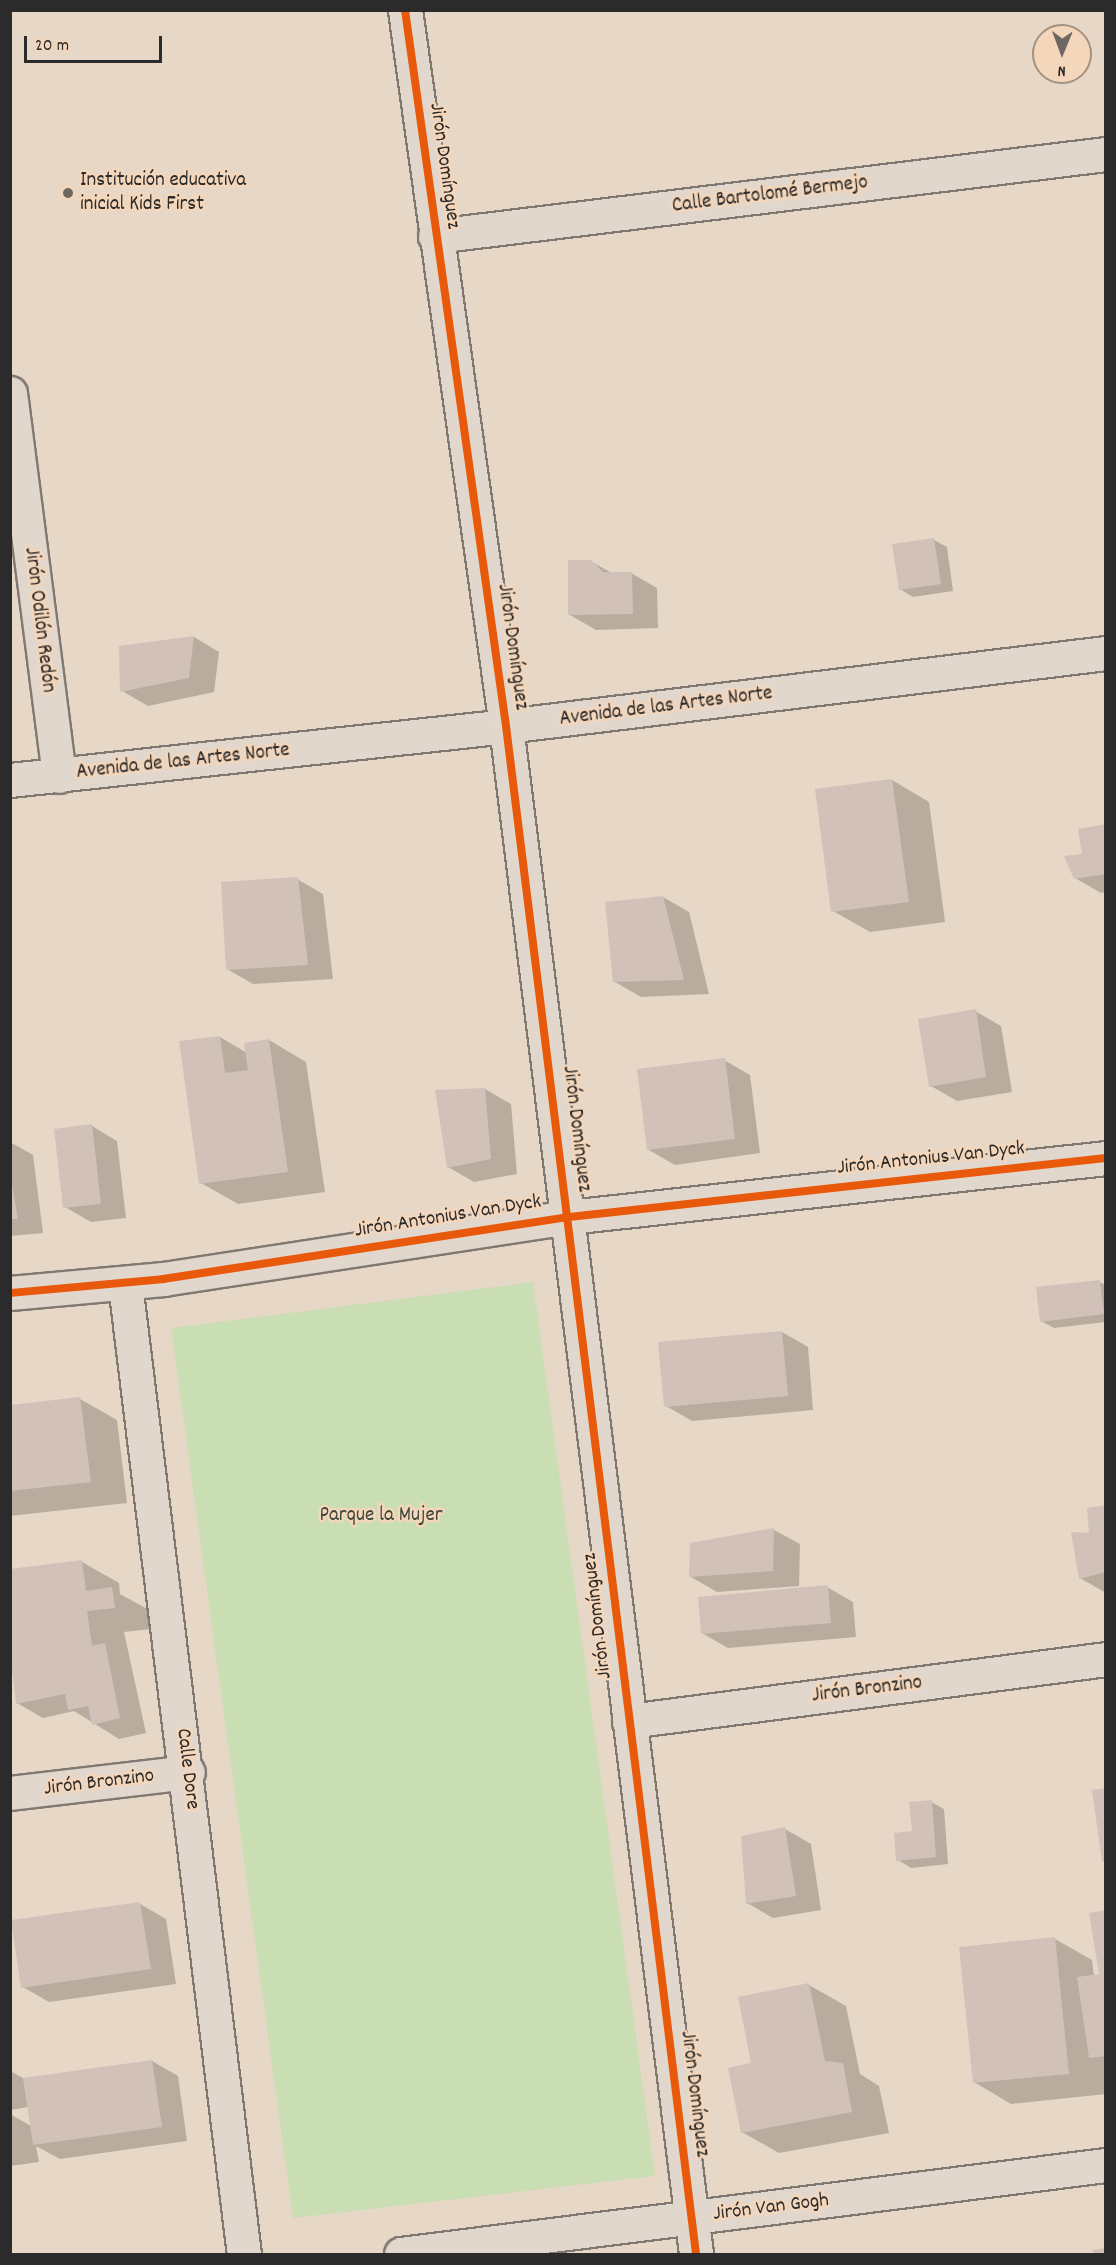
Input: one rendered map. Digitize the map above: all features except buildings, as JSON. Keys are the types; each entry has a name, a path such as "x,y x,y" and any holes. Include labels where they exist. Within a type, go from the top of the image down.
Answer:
{"street":[{"name":"Jirón Domínguez","path":"405,10 435,236 506,726 569,1217 696,2254"},
{"name":"Calle Bartolomé Bermejo","path":"435,236 1106,154"},
{"name":"Jirón Odilón Redón","path":"10,393 59,776"},
{"name":"Avenida de las Artes Norte","path":"10,780 506,726 1106,653"},
{"name":"Jirón Antonius Van Dyck","path":"10,1293 125,1284 569,1217 1106,1158"},
{"name":"Calle Dore","path":"125,1284 188,1772 244,2254"},
{"name":"Jirón Bronzino","path":"629,1721 1106,1659"},
{"name":"Jirón Bronzino","path":"10,1793 188,1772"},
{"name":"Jirón Van Gogh","path":"401,2254 1106,2165"}],"green space":[{"name":"Parque la Mujer","path":"533,1282 655,2176 293,2218 171,1328"}],"cycle path":[{"path":"405,10 506,726 696,2254"},
{"path":"10,1293 163,1279 569,1217 1106,1158"}],"place":[{"name":"Institución educativa inicial Kids First","path":"68,193"}]}
